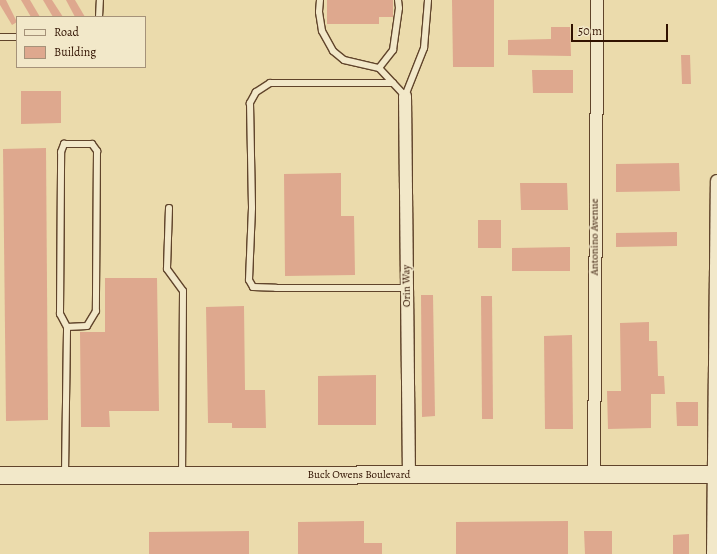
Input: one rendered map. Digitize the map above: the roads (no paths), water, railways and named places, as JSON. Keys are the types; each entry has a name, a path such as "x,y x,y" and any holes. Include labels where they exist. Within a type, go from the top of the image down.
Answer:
{"main road":[{"name":"Buck Owens Boulevard","path":"0,475 715,474"}],"street":[{"name":"Antonino Avenue","path":"594,474 596,0"},
{"name":"Orin Way","path":"405,96 410,475"},
{"path":"713,554 715,526 717,181"}],"lane":[{"path":"99,16 100,0"},
{"path":"320,0 319,12 322,31 333,51 344,60 379,68 405,96 424,48 428,0"},
{"path":"379,68 393,50 399,8 398,0"},
{"path":"0,37 16,37"},
{"path":"393,83 270,83 256,92 250,103 252,208 249,280 253,287 407,288"},
{"path":"65,475 67,327 60,314 62,147 64,144 92,144 97,151 96,310 87,326 67,327"},
{"path":"168,208 167,269 183,291 182,475"}]}
